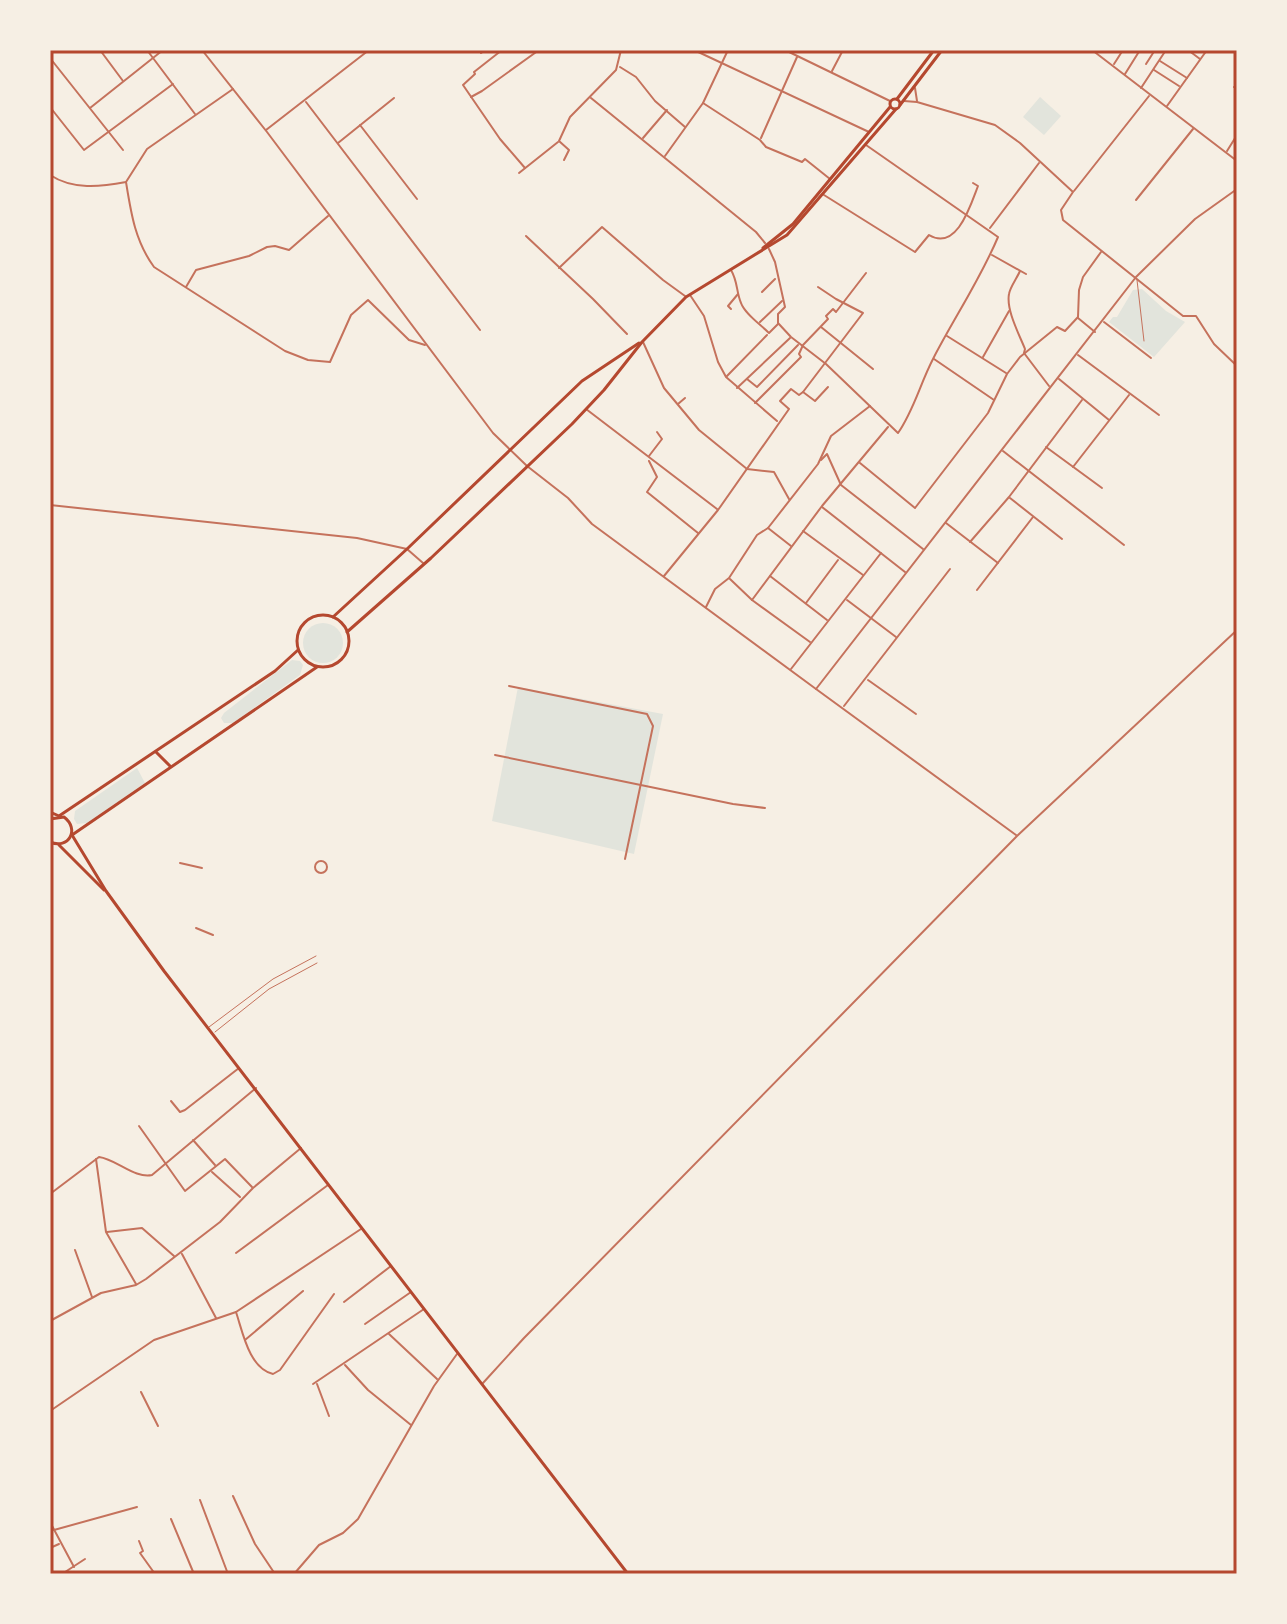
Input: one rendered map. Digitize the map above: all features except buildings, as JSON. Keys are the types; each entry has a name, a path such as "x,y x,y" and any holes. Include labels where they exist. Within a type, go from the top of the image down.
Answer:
{"main road":[{"path":"347,632 424,564 586,409 642,342 688,295 787,235 865,145 890,104 934,50"},
{"path":"767,247 793,224 896,109 942,50"},
{"path":"897,99 901,103"},
{"path":"890,104 896,109"},
{"path":"333,617 593,372 642,342"},
{"path":"316,615 333,617 347,632 348,648 340,661 325,667 309,663 298,650 298,633 307,620 316,615"},
{"path":"50,819 59,816 275,671 298,650"},
{"path":"50,848 68,842 72,835 317,667"},
{"path":"156,752 171,768"},
{"path":"50,812 70,823 72,835 106,891 628,1574"},
{"path":"50,842 58,845 106,891"}],"street":[{"path":"56,50 50,56 123,150"},
{"path":"100,50 123,81"},
{"path":"147,50 196,115"},
{"path":"90,108 163,50"},
{"path":"202,50 266,130 493,433 510,451 568,498 592,524 1017,836"},
{"path":"266,130 369,50"},
{"path":"481,53 486,50"},
{"path":"502,50 463,85 500,139 525,168"},
{"path":"471,97 539,50"},
{"path":"519,173 559,141 570,117 618,66 621,50"},
{"path":"694,50 872,134"},
{"path":"664,157 703,103 728,50"},
{"path":"785,50 890,104"},
{"path":"832,72 843,50"},
{"path":"1092,50 1237,161"},
{"path":"1113,65 1123,50"},
{"path":"1125,75 1140,50"},
{"path":"1146,64 1155,50"},
{"path":"1141,88 1166,50"},
{"path":"1188,50 1201,59"},
{"path":"1193,54 1196,50"},
{"path":"1166,107 1207,50"},
{"path":"760,140 798,56"},
{"path":"1159,61 1187,78"},
{"path":"618,66 636,77 655,101 686,127"},
{"path":"1153,69 1181,87"},
{"path":"1166,77 1172,69"},
{"path":"50,107 84,150 173,84"},
{"path":"915,86 917,102"},
{"path":"233,89 147,149 126,182 132,223 144,253 154,267 285,351 308,360 330,362 351,315 368,300 409,340 427,345"},
{"path":"1150,95 1073,192 1061,210 1063,220 1183,316 1196,316 1214,344 1237,366"},
{"path":"337,143 394,98"},
{"path":"591,98 756,232 775,262 785,307 778,314 778,323 726,377"},
{"path":"306,102 480,330"},
{"path":"901,103 917,102 995,125 1073,192"},
{"path":"703,103 766,147 802,162 805,159 832,180"},
{"path":"642,139 667,110"},
{"path":"360,125 417,199"},
{"path":"1136,200 1193,129"},
{"path":"1226,153 1237,135"},
{"path":"559,141 569,150 564,160"},
{"path":"778,323 898,433 933,358 998,237 865,145"},
{"path":"989,230 1040,162"},
{"path":"50,175 73,185 89,187 126,182"},
{"path":"824,195 915,252 929,235 936,239 951,236 968,214 978,186 973,183"},
{"path":"816,689 1136,277 1195,219 1237,189"},
{"path":"185,288 196,270 249,256 267,247 289,250 328,216"},
{"path":"559,268 602,227 663,280 688,295 706,321 718,362 726,377 779,423"},
{"path":"526,236 627,334"},
{"path":"860,463 915,508 988,413 1007,374 1024,353 1057,327 1065,331 1078,317 1083,277 1102,251"},
{"path":"991,254 1026,274"},
{"path":"730,269 738,283 742,306 769,333"},
{"path":"982,358 1009,310 1009,293 1020,271"},
{"path":"747,379 757,387 828,319 826,316 833,309 836,312 866,273"},
{"path":"762,292 777,277"},
{"path":"1136,277 1144,341"},
{"path":"664,577 718,510 789,409 780,401 791,389 799,395 803,392 863,313 818,287"},
{"path":"731,309 728,306 739,293"},
{"path":"759,323 782,301"},
{"path":"1009,310 1017,323 1024,353 1051,388"},
{"path":"1078,317 1095,332"},
{"path":"1103,321 1151,358"},
{"path":"820,327 873,369"},
{"path":"946,335 1007,374"},
{"path":"737,388 791,337"},
{"path":"642,342 654,370 677,405 699,430 747,469 774,472 789,501"},
{"path":"755,403 801,357 802,344"},
{"path":"1077,354 1159,415"},
{"path":"933,358 994,400"},
{"path":"1058,379 1109,420"},
{"path":"803,392 815,401 828,387"},
{"path":"1073,467 1130,394"},
{"path":"677,405 685,398"},
{"path":"970,542 1009,497 1082,400"},
{"path":"818,464 831,436 871,405"},
{"path":"586,409 718,510"},
{"path":"752,600 822,506 889,426"},
{"path":"647,458 662,439 657,432"},
{"path":"1045,446 1102,488"},
{"path":"1002,451 1124,545"},
{"path":"706,607 715,589 729,578 757,535 768,528 827,454 841,485 924,550"},
{"path":"647,458 657,477 647,492 699,534"},
{"path":"1009,497 1062,539"},
{"path":"50,505 357,538 407,549 424,564"},
{"path":"822,506 906,573"},
{"path":"977,590 1033,517"},
{"path":"945,523 998,563"},
{"path":"768,528 792,547"},
{"path":"803,531 864,576"},
{"path":"790,670 881,553"},
{"path":"806,604 839,558"},
{"path":"843,707 950,569"},
{"path":"770,576 828,621"},
{"path":"729,578 752,600 811,642"},
{"path":"845,599 897,638"},
{"path":"483,1383 1017,836 1237,630"},
{"path":"866,678 916,714"},
{"path":"509,686 647,714 653,726 625,859"},
{"path":"495,755 765,808"},
{"path":"180,863 202,868"},
{"path":"196,928 213,935"},
{"path":"208,1027 273,979 316,956"},
{"path":"213,1034 269,989 317,963"},
{"path":"171,1101 180,1112 185,1110 240,1068"},
{"path":"50,1194 96,1159 105,1158 147,1177 256,1088"},
{"path":"139,1126 185,1191 225,1159 253,1188"},
{"path":"193,1140 216,1166"},
{"path":"50,1321 93,1298 136,1285 182,1254 301,1148"},
{"path":"96,1159 106,1232 136,1285"},
{"path":"211,1171 242,1198"},
{"path":"236,1253 329,1184"},
{"path":"106,1232 142,1228 176,1258"},
{"path":"50,1411 154,1340 236,1312 362,1228"},
{"path":"75,1250 93,1298"},
{"path":"182,1254 217,1319"},
{"path":"344,1302 392,1265"},
{"path":"244,1341 303,1291"},
{"path":"365,1324 412,1291"},
{"path":"236,1312 244,1341 263,1369 270,1374 277,1373 334,1294"},
{"path":"329,1416 315,1384 425,1308"},
{"path":"389,1334 438,1380"},
{"path":"294,1574 319,1545 354,1524 438,1380 458,1353"},
{"path":"344,1364 368,1390 412,1425"},
{"path":"141,1392 158,1426"},
{"path":"233,1496 259,1553 275,1574"},
{"path":"200,1500 228,1574"},
{"path":"54,1530 137,1507"},
{"path":"171,1519 194,1574"},
{"path":"50,1522 74,1567"},
{"path":"139,1541 143,1551 140,1553 155,1574"},
{"path":"50,1548 60,1544"},
{"path":"62,1574 85,1559"}],"shaded area":[{"path":"1040,97 1061,116 1044,135 1023,117"},
{"path":"1142,289 1166,311 1185,322 1154,357 1109,322 1117,317 1133,290"},
{"path":"323,623 337,629 343,643 337,657 323,663 309,657 303,643 309,629"},
{"path":"292,660 300,661 303,665 300,675 233,723 224,723 221,718 224,713"},
{"path":"518,687 663,714 634,854 492,821"},
{"path":"137,768 145,783 87,823 77,824 75,811"}]}
